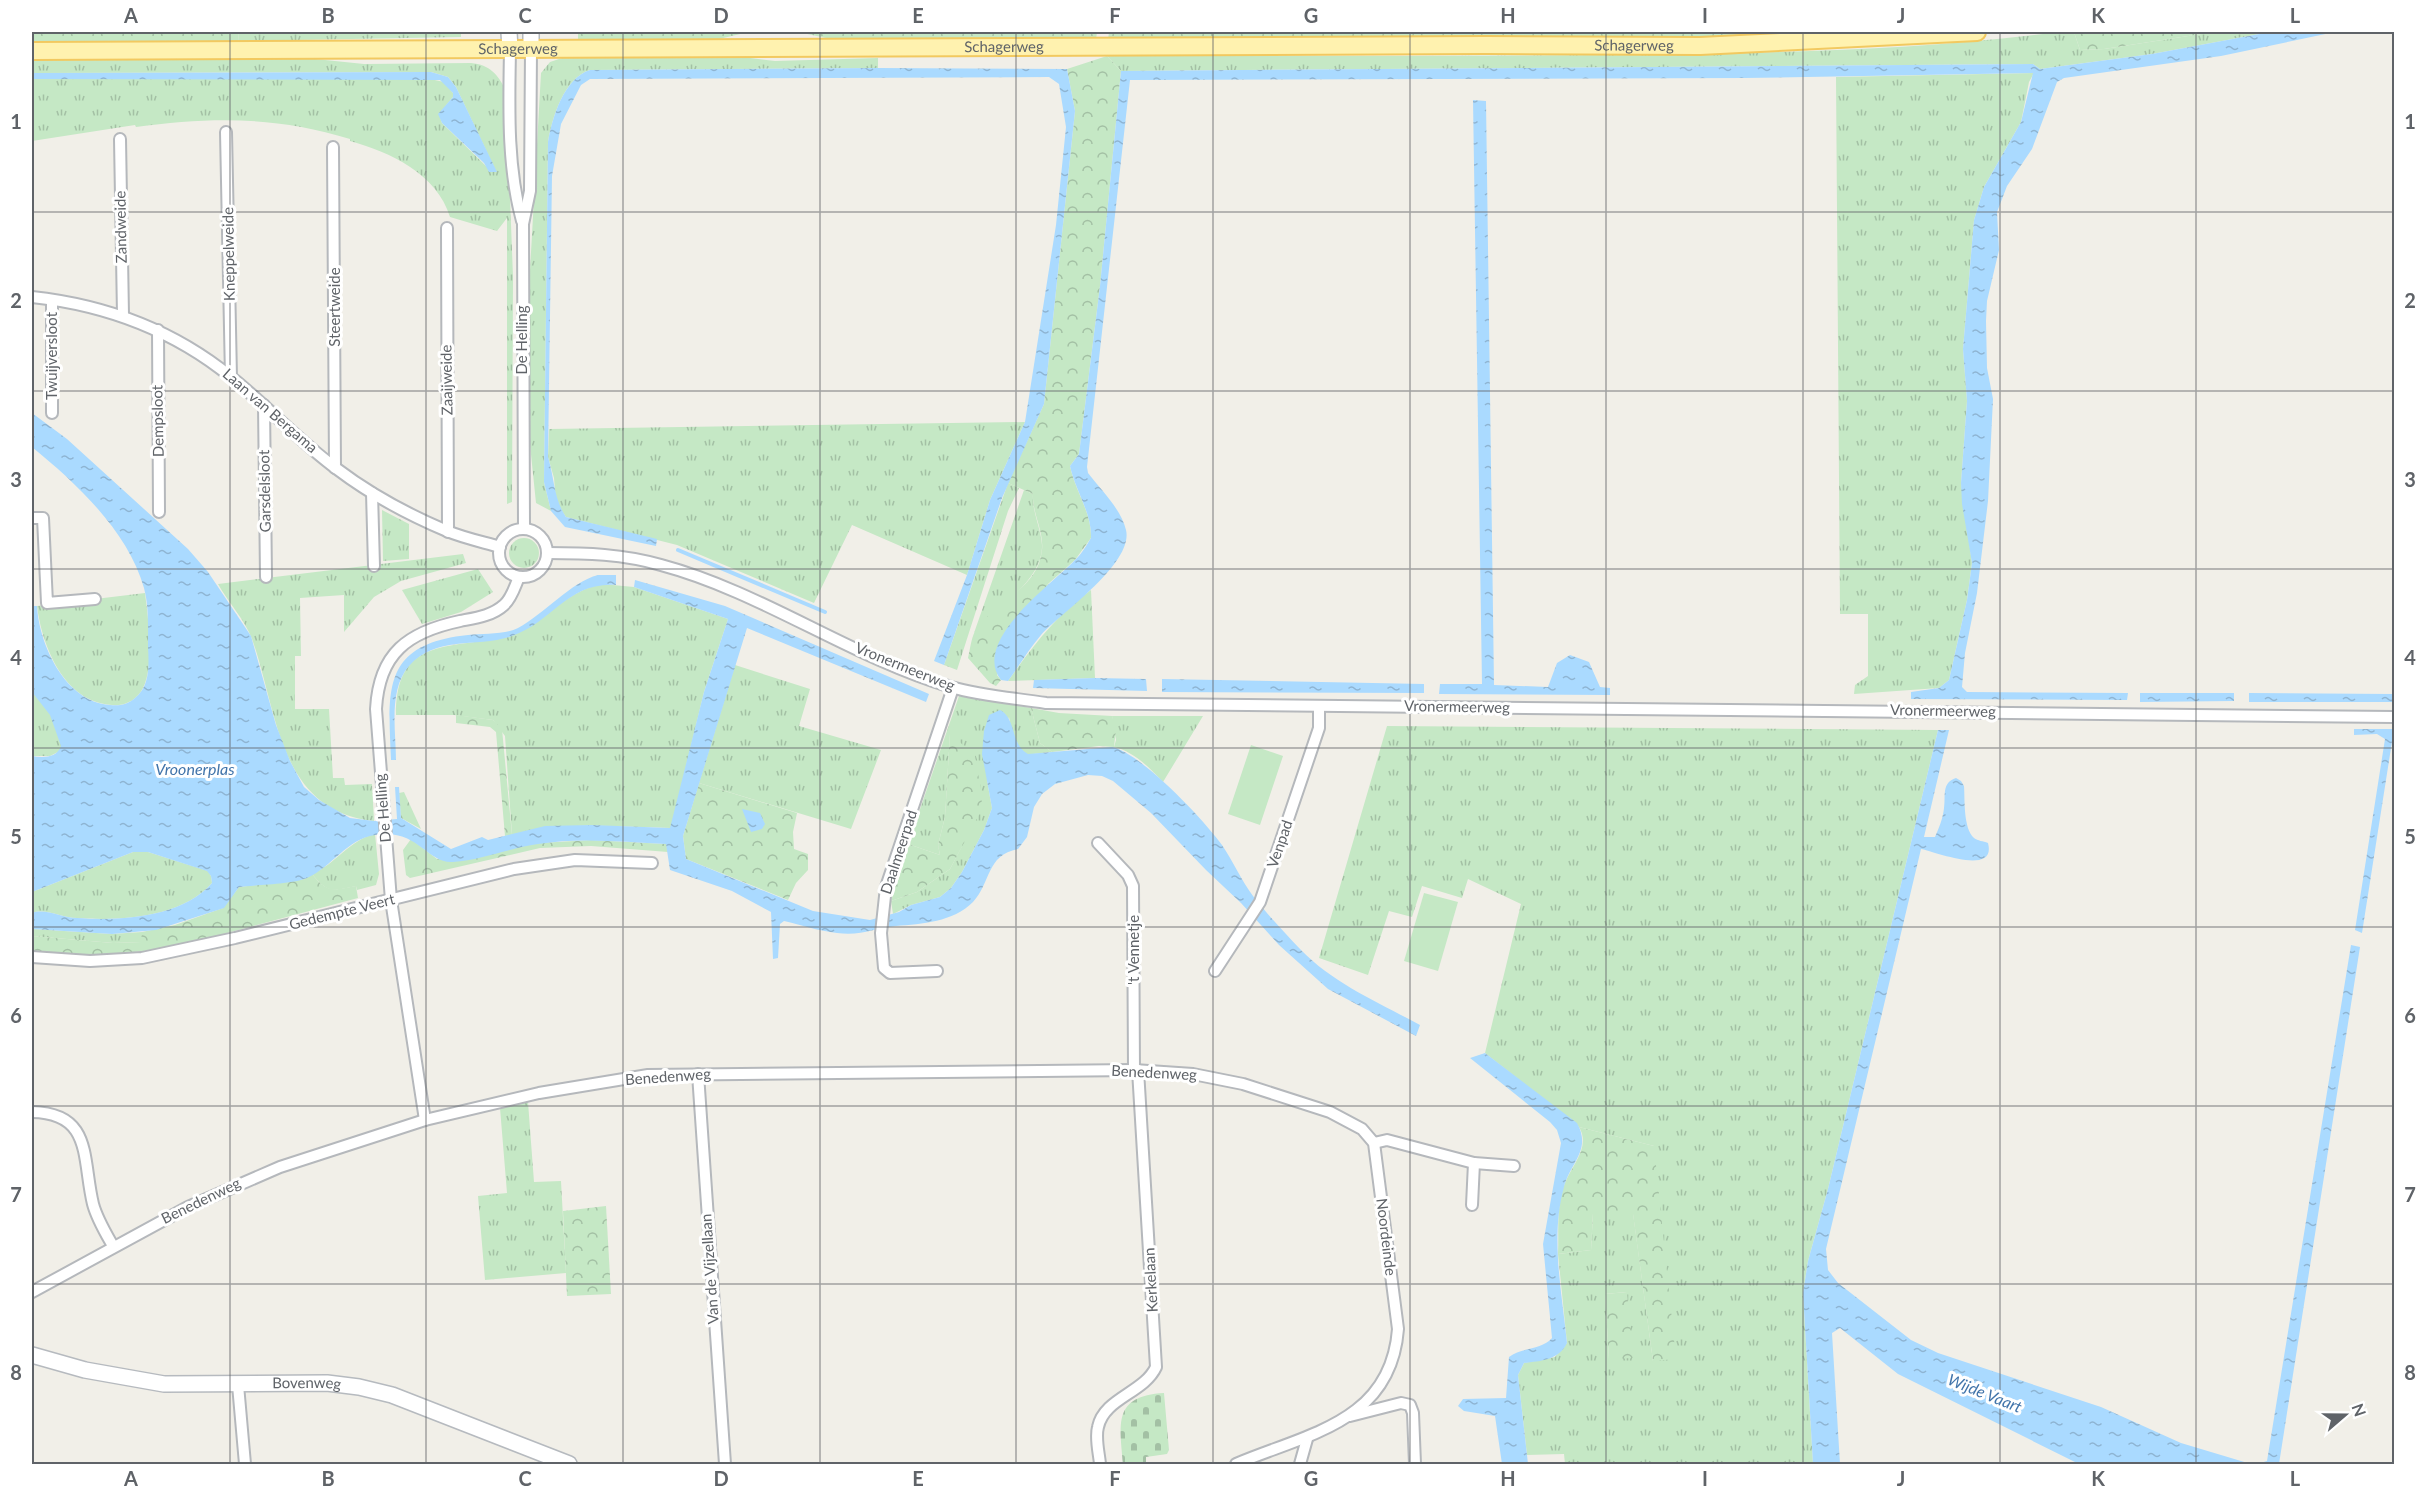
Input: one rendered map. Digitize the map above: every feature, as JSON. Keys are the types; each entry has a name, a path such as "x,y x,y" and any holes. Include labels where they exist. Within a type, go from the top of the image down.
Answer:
{"main road":[{"name":"Schagerweg","path":"32,51 1700,46 1977,32"}],"street":[{"path":"509,32 510,50"},
{"path":"531,32 531,50"},
{"name":"De Helling","path":"510,50 511,150 514,192 523,224"},
{"name":"De Helling","path":"524,529 523,224 530,191 531,50"},
{"name":"Kneppelweide","path":"226,132 231,377"},
{"name":"Zandweide","path":"120,139 123,315"},
{"name":"Steertweide","path":"333,147 335,468"},
{"name":"Zaaijweide","path":"447,228 448,532"},
{"name":"Laan van Bergama","path":"32,297 123,315 158,330 195,350 231,377 335,468 372,493 448,532 500,547"},
{"name":"Twuijversloot","path":"52,300 52,413"},
{"name":"Dempsloot","path":"158,330 159,512"},
{"name":"Garsdelsloot","path":"264,405 266,577"},
{"path":"372,493 374,566"},
{"path":"32,518 43,518 47,603 95,599"},
{"path":"524,529 531,530 543,539 548,553 539,571 530,576 519,577 503,566 500,547 508,533 524,529"},
{"name":"Vronermeerweg","path":"548,553 610,555 676,569 953,688 1046,703 2394,717"},
{"name":"De Helling","path":"425,1120 391,900 376,709 379,679 400,648 420,632 498,610 508,601 519,577"},
{"name":"Daalmeerpad","path":"937,971 890,973 884,968 880,933 886,887 953,688"},
{"name":"Venpad","path":"1215,971 1260,902 1319,728 1319,707"},
{"name":"'t Vennetje","path":"1098,843 1128,875 1133,886 1136,1070"},
{"name":"Gedempte Veert","path":"32,957 111,961 153,956 555,862 652,863"},
{"name":"Benedenweg","path":"32,1292 113,1245 243,1181 315,1155 425,1120 539,1093 648,1076 891,1075 1136,1070 1200,1076 1270,1091 1330,1112 1362,1129 1374,1143"},
{"name":"Kerkelaan","path":"1100,1464 1097,1436 1103,1415 1151,1379 1156,1367 1136,1070"},
{"name":"Van de Vijzellaan","path":"698,1074 724,1464"},
{"path":"32,1112 58,1116 76,1129 82,1143 96,1216 113,1245"},
{"path":"1374,1143 1387,1140 1474,1163 1514,1166"},
{"name":"Noordeinde","path":"1236,1464 1268,1450 1307,1439 1347,1417 1368,1399 1384,1378 1391,1364 1398,1329 1374,1143"},
{"path":"1472,1205 1474,1163"},
{"name":"Bovenweg","path":"32,1355 85,1371 164,1384 327,1383 359,1387 392,1395 543,1460 569,1464"},
{"path":"238,1385 245,1464"},
{"name":"Noordeinde","path":"1347,1417 1401,1403 1410,1405 1413,1413 1415,1464"},
{"path":"1300,1464 1307,1439"}],"green space":[{"path":"32,32 238,32 239,41 32,43"},
{"path":"238,32 461,32 461,37 239,41"},
{"path":"578,32 749,32 706,42 578,44"},
{"path":"798,32 1097,32 1096,40 840,41"},
{"path":"1109,32 1883,32 1627,40 1108,40"},
{"path":"2074,32 2080,50 2104,49 2214,32 2270,32 2152,54 2040,69 2033,64 1121,71 1107,56 1604,55 1774,52 1945,44"},
{"path":"2074,32 2214,32 2104,49 2080,50"},
{"path":"735,56 775,61 878,58 878,68 590,70 573,81 556,111 548,142 544,482 551,511 536,503 530,445 529,288 541,73 550,62 565,57"},
{"path":"1107,56 1121,71 1100,286 1079,454 1070,466 1089,520 1091,538 1075,560 1048,584 997,675 1001,680 996,686 990,683 968,658 975,631 993,611 1033,575 1039,564 1042,550 1033,494 1008,483 1044,404 1075,111 1067,69"},
{"path":"296,57 364,64 471,63 493,71 506,91 513,277 512,502 507,504 507,218 497,231 450,217 435,189 410,167 381,151 350,141 350,139 296,126 270,122 191,121 136,127 135,125 32,141 32,79 430,79 444,82 453,93 453,97 439,114 442,123 487,167 494,167 456,87 448,77 431,72 32,73 32,59"},
{"path":"2034,73 2029,82 2021,122 1984,187 1974,220 1963,349 1967,401 1961,483 1972,563 1967,600 1949,680 1939,688 1854,694 1855,685 1868,676 1868,614 1840,614 1836,77"},
{"path":"1025,422 990,500 967,575 852,525 814,603 677,545 566,517 556,502 554,478 548,457 549,429"},
{"path":"1008,483 1019,488 1008,511 957,670 944,665"},
{"path":"1024,490 1033,494 1042,545 1041,558 1027,582 974,633"},
{"path":"382,510 409,524 409,559 383,561"},
{"path":"524,538 530,539 538,547 538,559 530,567 524,568 518,567 510,559 509,553 510,547 518,539"},
{"path":"463,554 466,563 401,581 374,597 344,632 344,595 300,598 301,656 295,656 295,709 329,709 333,778 344,778 345,785 372,784 374,821 342,813 318,799 300,778 287,754 252,639 218,584"},
{"path":"478,569 493,592 461,612 422,624 402,590"},
{"path":"602,584 634,587 728,619 704,692 671,828 571,826 512,835 505,736 493,720 454,715 396,715 402,677 420,656 448,646 512,636 579,592"},
{"path":"1091,590 1095,678 1008,681 1036,643 1056,621"},
{"path":"145,593 149,659 145,684 137,696 124,704 112,705 95,702 68,683 58,669 44,638 37,606"},
{"path":"735,665 810,689 799,726 881,750 851,829 699,783"},
{"path":"32,692 53,718 60,735 60,751 50,756 32,756"},
{"path":"959,696 1031,708 1040,743 1052,752 1027,754 1019,749 1009,717 987,781 992,808 984,830 962,872 951,888 940,897 911,905 893,914 891,901 917,892 950,869 962,846 950,734 945,817 938,845 940,855 908,844"},
{"path":"1031,708 1059,713 1112,716 1116,729 1114,747 1099,746 1052,752 1040,743"},
{"path":"456,715 493,720 502,729 512,835 505,836 496,732 490,727 456,723"},
{"path":"1112,716 1203,716 1163,782 1134,756 1114,747 1116,740"},
{"path":"1387,726 1938,730 1828,1189 1808,1261 1803,1293 1813,1464 1565,1464 1564,1454 1527,1455 1518,1375 1524,1363 1555,1357 1567,1343 1558,1254 1591,1250 1593,1213 1633,1213 1653,1361 1654,1146 1579,1127 1485,1053 1521,904 1468,879 1462,898 1422,886 1412,917 1389,911 1368,975 1319,958","holes":["1627,1292 1609,1359 1605,1294"]},
{"path":"950,733 975,756 982,796 981,811 950,869 917,892 891,901 908,844 940,855 938,845 945,817"},
{"path":"1251,745 1283,756 1260,825 1228,814"},
{"path":"699,783 797,813 793,832 794,849 808,854 808,870 796,883 788,900 686,859 683,836"},
{"path":"404,792 421,829 401,818 399,793"},
{"path":"375,834 379,874 376,885 357,890 356,886 336,890 322,885 312,874 321,870 358,841"},
{"path":"411,839 437,859 540,843 591,840 666,844 668,852 591,846 540,848 410,878 406,875 403,850"},
{"path":"133,852 148,852 208,871 212,883 199,895 184,904 149,915 94,919 71,918 43,912 32,913 32,892"},
{"path":"312,874 327,888 342,889 356,886 358,898 171,948 97,956 32,952 32,936 113,943 141,942 142,932 175,925 223,908 239,887 305,879"},
{"path":"1424,893 1458,902 1438,971 1404,961"},
{"path":"32,929 112,934 142,932 142,942 113,943 32,936"},
{"path":"528,1102 534,1182 561,1181 566,1273 485,1280 478,1196 507,1193 500,1108"},
{"path":"1579,1127 1654,1146 1676,1359 1653,1361 1633,1214 1593,1213 1591,1250 1558,1254 1560,1200 1565,1183 1582,1149 1582,1134"},
{"path":"606,1206 611,1294 567,1296 563,1211"},
{"path":"1627,1292 1633,1358 1609,1359 1605,1294"},
{"path":"1164,1393 1169,1450 1167,1454 1146,1457 1146,1464 1123,1464 1121,1425 1127,1406 1147,1395"}],"water":[{"path":"2270,32 2335,32 2221,56 2064,78 2057,82 2032,149 2007,186 1997,212 1999,250 1987,301 1986,321 1987,368 1993,399 1988,501 1977,593 1965,653 1962,687 1967,692 2128,693 2127,700 1911,699 1911,692 1939,688 1949,680 1967,600 1972,563 1962,504 1961,483 1967,401 1963,349 1974,220 1984,187 2021,122 2033,73 1744,78 1130,80 1087,467 1088,473 1120,515 1126,530 1125,543 1119,557 1108,572 1041,635 1008,681 1001,680 995,665 997,648 1005,632 1033,599 1077,559 1091,538 1089,520 1070,466 1079,454 1100,286 1121,71 2033,64 2040,69 2152,54"},
{"path":"1067,69 1075,111 1044,404 1002,498 944,665 934,661 967,575 990,500 1025,422 1056,225 1066,127 1059,84 1049,77 590,79 581,85 561,124 552,176 548,457 556,495 566,517 657,539 656,546 565,527 551,511 544,482 548,142 556,111 573,81 590,70"},
{"path":"431,72 448,77 456,87 497,172 489,172 484,163 442,123 438,114 453,97 453,93 440,80 32,79 32,73"},
{"path":"1473,100 1486,101 1494,685 1548,687 1557,663 1570,655 1589,662 1600,687 1610,688 1610,695 1439,694 1440,684 1482,684"},
{"name":"Vroonerplas","path":"32,413 67,439 188,549 208,572 251,636 276,725 290,761 304,787 319,800 350,818 374,821 397,819 395,787 399,787 401,818 451,849 482,837 488,840 545,826 670,828 704,692 728,619 634,587 635,580 725,606 929,694 926,702 747,628 683,836 686,859 813,911 870,920 940,897 951,888 962,872 984,830 992,808 982,754 984,731 989,715 1000,710 1009,719 1018,744 1028,754 1112,747 1139,761 1171,789 1213,834 1253,896 1301,950 1343,983 1420,1025 1416,1036 1328,989 1279,945 1241,903 1151,813 1113,781 1102,776 1088,775 1055,784 1042,794 1034,807 1027,837 1018,849 1008,852 994,863 979,895 965,909 947,918 927,923 846,934 784,921 780,924 778,958 773,959 771,912 732,891 670,870 666,844 618,841 554,842 453,862 436,858 412,841 402,837 390,834 375,835 348,847 307,878 284,883 239,887 224,908 156,930 112,934 32,929 32,913 43,912 71,918 94,919 149,915 184,904 199,895 212,883 207,871 148,852 133,852 32,892 32,756 53,755 61,746 50,715 32,692 32,606 37,606 43,637 57,669 80,694 110,705 126,704 144,688 148,675 148,618 144,588 126,547 83,492 32,447"},
{"path":"598,575 616,575 616,585 599,586 572,596 539,622 512,636 444,646 420,656 409,666 398,687 395,711 396,760 391,760 391,692 396,674 405,660 419,648 440,640 500,633 518,628 578,584"},
{"path":"1146,679 1147,691 1033,688 1034,680"},
{"path":"1162,679 1424,684 1424,693 1162,692"},
{"path":"2140,693 2234,693 2234,701 2140,702"},
{"path":"2249,693 2394,694 2394,702 2249,702"},
{"path":"2354,729 2394,729 2362,933 2355,930 2385,739 2377,734 2354,735"},
{"name":"Wijde Vaart","path":"1938,730 1949,730 1924,837 1935,837 1943,815 1946,787 1951,780 1956,778 1964,786 1965,814 1970,833 1974,838 1988,843 1988,853 1983,859 1962,860 1921,849 1826,1249 1828,1270 1838,1283 1911,1340 1938,1353 2101,1407 2181,1443 2251,1464 2079,1464 1898,1374 1840,1328 1832,1333 1840,1464 1813,1464 1803,1293 1808,1261 1828,1189"},
{"path":"742,809 760,813 765,824 762,829 751,832"},
{"path":"2351,945 2360,947 2279,1464 2257,1464 2267,1461"},
{"path":"1485,1053 1577,1123 1582,1141 1581,1149 1564,1187 1558,1225 1558,1265 1567,1343 1564,1349 1554,1356 1524,1363 1518,1375 1528,1464 1502,1464 1495,1416 1464,1411 1458,1406 1463,1399 1506,1398 1509,1357 1543,1345 1552,1338 1543,1244 1561,1143 1557,1130 1550,1122 1470,1058"}],"waterway":[{"path":"678,550 825,612"}]}
